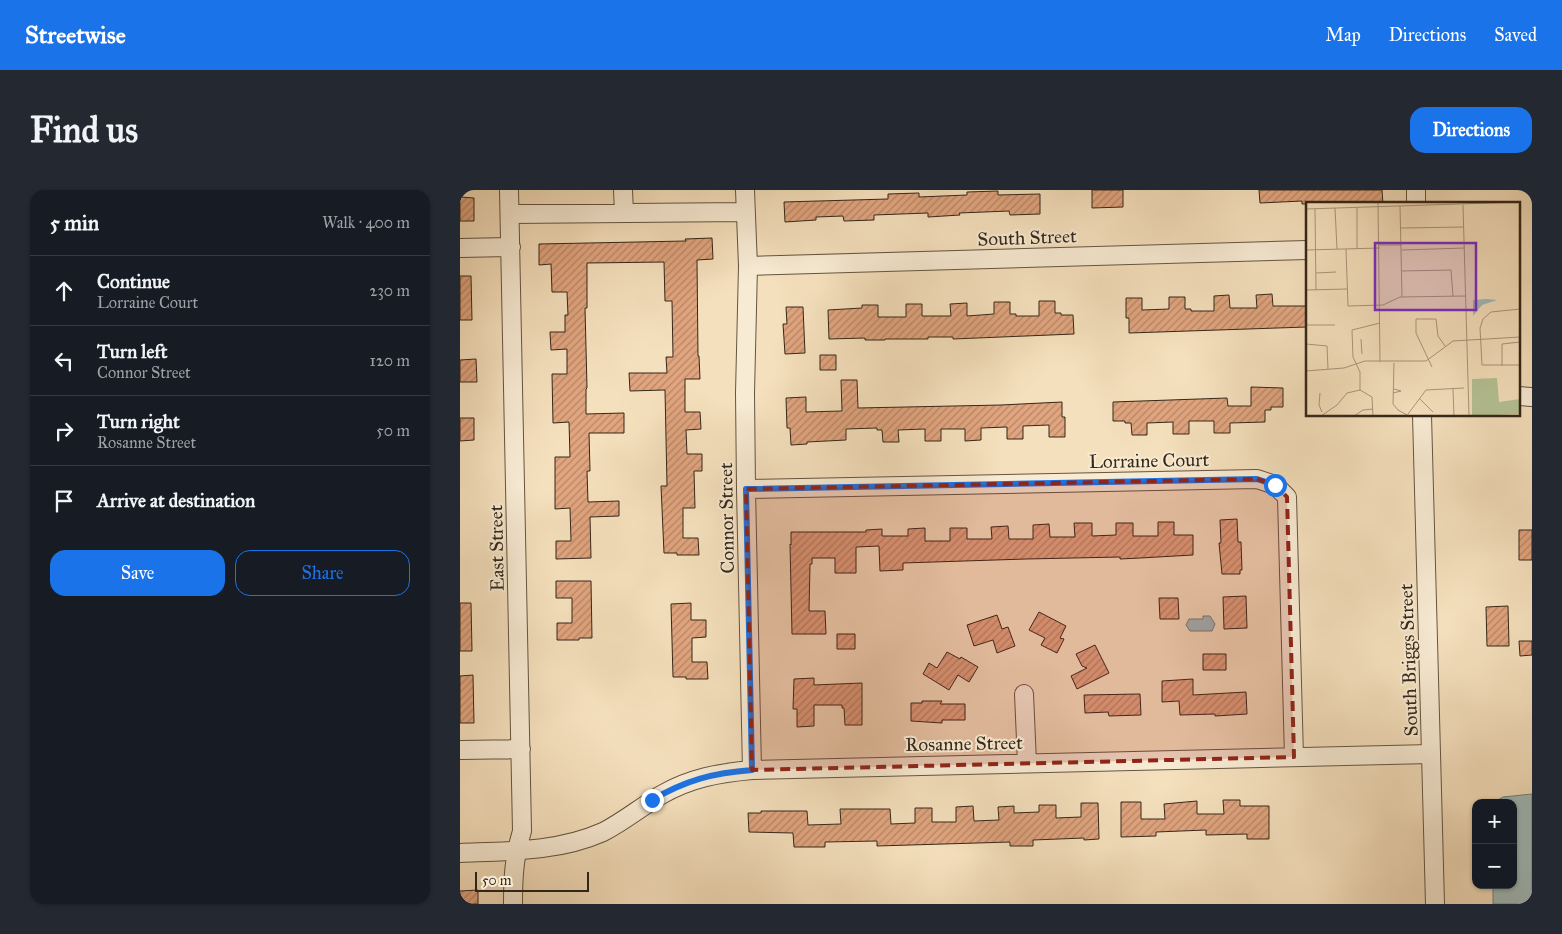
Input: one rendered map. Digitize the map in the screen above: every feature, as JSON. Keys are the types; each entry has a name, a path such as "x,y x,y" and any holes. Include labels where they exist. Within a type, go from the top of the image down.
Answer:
{"street":[{"name":"East Street","path":"509,190 522,831 516,851 513,873 514,904"},
{"path":"623,190 624,213"},
{"name":"Connor Street","path":"745,190 748,266 745,393 746,489 752,770"},
{"path":"510,214 746,212"},
{"path":"460,248 511,247"},
{"name":"South Street","path":"748,266 1306,250"},
{"name":"South Briggs Street","path":"1422,416 1435,904"},
{"name":"Lorraine Court","path":"746,489 1257,479 1275,485 1287,497 1294,757"},
{"path":"1024,694 1027,763"},
{"path":"460,750 521,749"},
{"name":"Rosanne Street","path":"460,853 550,848 586,838 603,832 661,795 687,782 710,775 752,770 1431,754"}],"highlighted area":[{"path":"1257,479 1275,485 1287,497 1294,757 752,770 746,489"}],"water":[{"path":"1203,616 1210,616 1215,624 1212,631 1190,631 1186,625 1189,619 1203,619"},
{"path":"1532,794 1532,904 1493,904 1493,889 1517,889 1517,799 1500,799"}],"building":[{"path":"1092,190 1123,190 1123,207 1092,208"},
{"path":"1259,190 1382,190 1383,202 1306,202 1306,204 1302,204 1302,201 1260,203"},
{"path":"998,191 998,195 1040,194 1040,214 1010,215 1009,211 959,213 960,215 928,217 928,213 874,215 874,220 844,221 843,216 816,217 816,220 785,222 784,202 888,199 888,194 919,193 919,197 967,195 967,192"},
{"path":"460,197 474,198 474,221 460,221"},
{"path":"712,238 713,259 697,260 700,379 685,379 685,412 700,412 701,429 686,430 687,454 702,454 702,471 694,471 695,508 683,508 683,538 698,538 699,555 664,553 661,486 667,486 665,390 630,391 629,373 667,373 666,357 673,357 672,301 665,301 664,262 587,263 587,308 585,308 586,414 624,413 624,433 589,433 590,471 587,471 588,502 619,501 619,516 590,517 591,558 556,559 556,541 571,541 570,508 555,509 555,457 570,457 569,422 553,423 552,374 567,374 567,349 551,350 550,332 565,332 565,315 568,315 567,292 552,292 551,264 539,265 539,244 686,241 685,239"},
{"path":"460,276 471,276 472,320 460,320"},
{"path":"1272,294 1273,306 1306,306 1306,327 1129,333 1129,318 1126,318 1126,298 1142,298 1142,310 1169,309 1169,297 1185,297 1185,309 1191,309 1191,311 1214,311 1214,296 1229,295 1230,308 1257,308 1256,295"},
{"path":"1039,301 1055,301 1055,313 1073,315 1074,334 953,339 953,337 928,337 928,339 885,340 865,340 865,338 829,339 828,310 862,308 862,305 878,305 878,317 906,317 906,304 922,304 922,316 951,316 950,304 967,303 967,316 994,314 994,302 1010,302 1010,314 1016,314 1016,316 1039,316"},
{"path":"786,307 803,307 805,353 785,354 783,324 787,324"},
{"path":"820,355 836,355 836,370 820,370"},
{"path":"476,359 477,382 460,382 460,360"},
{"path":"841,380 857,380 858,408 1062,402 1062,417 1065,417 1065,437 1049,437 1049,425 1023,426 1023,439 1007,439 1007,427 981,428 981,440 965,441 965,429 941,429 941,441 925,441 925,429 898,430 899,442 883,442 882,430 877,430 877,428 846,429 846,440 807,442 807,444 791,445 790,428 787,428 786,398 806,397 806,412 842,411"},
{"path":"1251,387 1283,388 1283,407 1271,407 1271,410 1265,410 1265,422 1230,423 1230,433 1214,433 1214,421 1189,421 1189,434 1173,434 1173,422 1147,423 1147,435 1132,435 1131,423 1113,421 1113,402 1227,398 1228,406 1251,406"},
{"path":"460,418 474,418 474,440 460,441"},
{"path":"1237,519 1238,542 1241,542 1242,570 1240,570 1240,574 1222,574 1219,543 1221,543 1220,520"},
{"path":"1158,522 1174,522 1174,535 1193,535 1193,555 1120,559 1120,557 903,563 903,570 880,571 879,546 856,547 856,573 835,573 835,558 812,558 812,564 810,564 809,611 825,611 826,634 792,634 791,532 866,532 866,530 882,529 882,536 908,536 908,529 925,528 925,541 950,541 950,528 967,528 967,539 992,539 991,527 1008,526 1009,539 1033,539 1033,525 1049,524 1050,537 1075,537 1074,523 1092,523 1092,536 1116,535 1116,523 1133,523 1133,536 1158,536"},
{"path":"1519,530 1532,530 1532,560 1519,560"},
{"path":"556,581 591,581 592,638 557,640 557,623 572,623 572,598 556,598"},
{"path":"1246,596 1247,628 1224,629 1223,597"},
{"path":"1159,598 1178,598 1179,619 1160,619"},
{"path":"460,603 471,603 472,651 460,651"},
{"path":"691,603 691,620 706,620 706,637 692,638 692,662 707,662 708,679 673,677 671,604"},
{"path":"1508,606 1509,646 1487,646 1486,607"},
{"path":"1039,612 1066,626 1060,638 1064,639 1057,653 1041,645 1045,638 1029,630"},
{"path":"997,615 1002,629 1008,627 1015,646 997,653 993,640 974,646 967,625"},
{"path":"837,634 855,634 855,649 837,649"},
{"path":"1519,641 1532,641 1532,655 1520,656"},
{"path":"1095,645 1109,673 1077,689 1071,676 1087,668 1082,666 1076,654"},
{"path":"947,652 960,659 961,657 978,667 969,682 958,675 949,690 923,674 929,663 937,668"},
{"path":"1203,654 1226,654 1226,670 1203,670"},
{"path":"473,675 474,723 460,723 460,676"},
{"path":"814,678 814,685 862,683 862,725 845,725 844,708 842,708 842,705 814,705 814,726 797,727 797,709 793,709 794,679"},
{"path":"1193,679 1193,695 1246,692 1247,714 1215,716 1215,714 1180,715 1179,701 1162,702 1162,681"},
{"path":"1140,694 1141,715 1109,716 1108,712 1085,713 1084,695"},
{"path":"922,701 942,701 940,704 965,704 965,720 942,720 942,723 911,721 911,703 922,703"},
{"path":"1223,800 1240,800 1240,806 1269,806 1269,839 1247,839 1247,834 1206,835 1206,830 1156,832 1156,836 1121,837 1121,802 1141,802 1141,819 1165,819 1164,804 1197,801 1197,814 1224,814"},
{"path":"1081,803 1098,803 1099,839 1033,840 1033,846 1010,846 1010,842 877,846 877,841 825,842 825,847 794,847 793,833 749,832 748,813 761,813 761,811 807,811 808,825 841,824 840,809 890,809 891,824 915,823 915,808 932,808 932,822 956,822 956,807 973,806 974,821 999,820 998,807 1014,806 1014,813 1039,812 1039,805 1056,805 1056,818 1081,817"},
{"path":"478,890 478,904 460,904 460,891"}],"route":[{"path":"652,800 687,782 710,775 752,770 746,489 1257,479 1275,485"}]}
